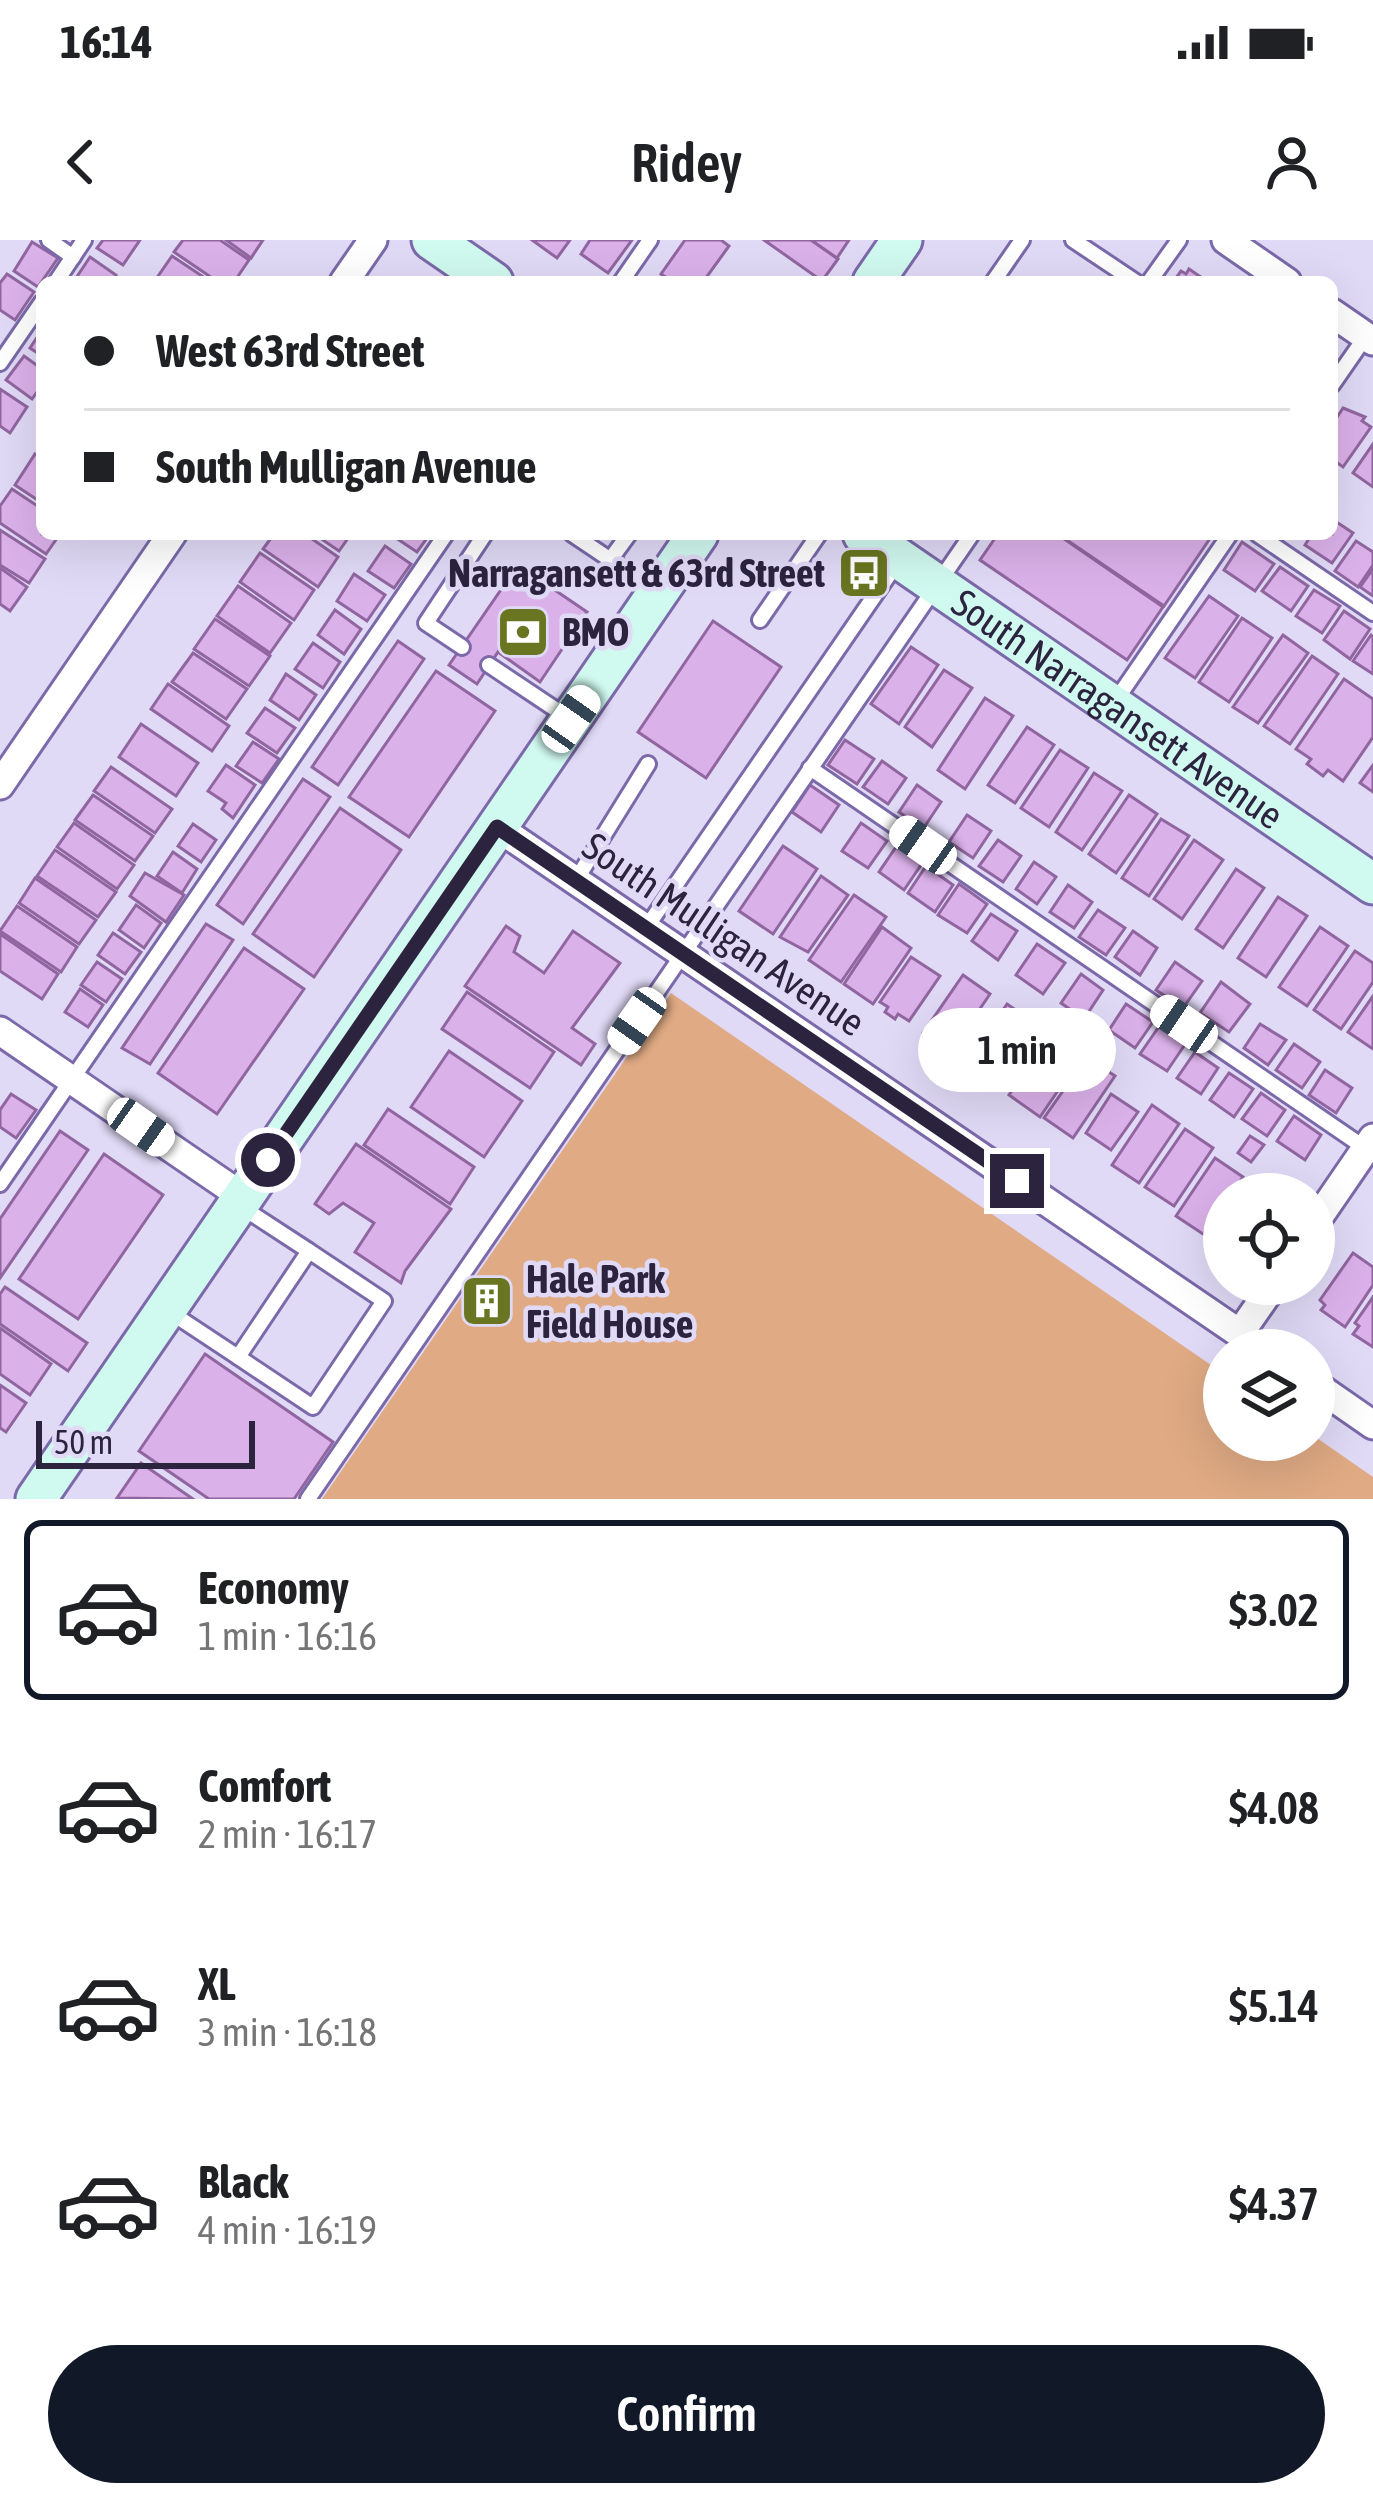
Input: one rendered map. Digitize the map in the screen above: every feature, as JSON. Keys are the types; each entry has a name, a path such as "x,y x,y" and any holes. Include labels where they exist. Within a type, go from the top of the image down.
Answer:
{"main road":[{"path":"432,240 484,276"},
{"path":"877,276 902,240"},
{"path":"36,1499 694,540"},
{"name":"South Narragansett Avenue","path":"872,540 1373,884"}],"street":[{"path":"348,276 373,240"},
{"path":"1226,240 1278,276"},
{"path":"1338,317 1369,339"},
{"path":"0,785 168,540"},
{"name":"South Mulligan Avenue","path":"497,827 1234,1329"},
{"path":"0,1031 240,1201"},
{"path":"1335,1195 1371,1146"},
{"path":"1335,1399 1373,1425"}],"lane":[{"path":"49,240 73,257"},
{"path":"60,276 84,240"},
{"path":"625,276 650,240"},
{"path":"997,276 1022,240"},
{"path":"1073,240 1127,276"},
{"path":"1153,276 1179,240"},
{"path":"0,363 36,311"},
{"path":"1338,378 1369,339"},
{"path":"0,1184 442,540"},
{"path":"462,646 426,623 481,540"},
{"path":"581,540 658,592"},
{"path":"610,560 625,540"},
{"path":"760,620 815,540"},
{"path":"308,1499 968,540"},
{"path":"1112,705 1226,540"},
{"path":"1266,540 1373,614"},
{"path":"646,928 900,559"},
{"path":"489,665 571,719"},
{"path":"576,880 648,764"},
{"path":"811,768 1371,1146"},
{"path":"166,1309 314,1407 384,1301 240,1201"},
{"path":"238,1357 308,1251"}],"shaded area":[{"path":"671,993 1203,1360 1203,1461 1335,1461 1335,1451 1373,1477 1373,1499 322,1499"}],"building":[{"path":"103,240 140,240 123,265 97,248"},
{"path":"183,240 220,240 249,260 238,276 209,276 174,252"},
{"path":"226,240 263,240 251,258"},
{"path":"532,240 570,240 557,258"},
{"path":"590,240 632,240 608,273 581,254"},
{"path":"685,240 721,240 729,246 707,276 661,274"},
{"path":"764,240 811,240 838,259 826,276 815,276"},
{"path":"811,240 849,240 837,258"},
{"path":"32,242 58,258 46,276 36,276 36,286 14,271"},
{"path":"172,256 202,276 158,276"},
{"path":"90,257 116,275 115,276 77,276"},
{"path":"7,274 34,292 15,320 0,310 0,283"},
{"path":"24,356 36,365 32,399 6,380"},
{"path":"0,389 27,407 10,433 0,426"},
{"path":"1343,408 1365,417 1362,421 1371,427 1343,467 1338,463 1338,416"},
{"path":"1373,444 1373,487 1353,473"},
{"path":"35,454 36,499 15,485"},
{"path":"12,489 36,505 36,540 56,540 46,554 0,523 0,506"},
{"path":"1338,523 1353,533 1332,563 1305,545 1308,540 1338,540"},
{"path":"0,530 45,559 29,583 0,565"},
{"path":"270,540 314,540 338,557 318,587 263,549"},
{"path":"323,540 347,540 339,551"},
{"path":"399,540 426,540 417,552"},
{"path":"994,540 1066,540 1163,607 1127,660 980,560"},
{"path":"1067,540 1209,540 1164,606"},
{"path":"1356,541 1373,552 1373,565 1358,587 1335,571"},
{"path":"1242,542 1274,564 1255,591 1224,570"},
{"path":"385,546 411,564 394,588 368,571"},
{"path":"260,553 314,590 294,620 240,582"},
{"name":"BMO","path":"518,565 587,612 540,682 498,652 477,684 449,665"},
{"path":"1280,567 1308,586 1291,611 1262,591"},
{"path":"0,568 27,587 10,611 0,604"},
{"path":"1373,569 1373,596 1360,587"},
{"path":"354,574 385,595 367,621 337,601"},
{"path":"238,586 291,623 270,653 217,616"},
{"path":"1314,590 1340,606 1322,633 1296,616"},
{"path":"1209,596 1238,616 1195,678 1165,658"},
{"path":"335,610 361,629 344,654 318,635"},
{"path":"1344,611 1370,629 1350,659 1324,640"},
{"path":"1242,618 1272,638 1229,702 1199,682"},
{"path":"215,619 270,656 249,686 194,649"},
{"path":"713,621 781,667 706,778 638,732"},
{"path":"1283,635 1308,653 1258,723 1233,707"},
{"path":"1373,637 1373,674 1353,661"},
{"path":"398,641 424,659 338,785 312,767"},
{"path":"313,643 340,662 323,688 295,669"},
{"path":"911,647 938,665 899,724 871,704"},
{"path":"193,653 247,689 226,719 172,682"},
{"path":"1312,656 1338,674 1290,744 1264,726"},
{"path":"944,670 972,688 932,747 905,727"},
{"path":"436,671 495,711 409,837 349,797"},
{"path":"286,674 316,695 299,720 270,700"},
{"path":"1344,679 1373,699 1373,737 1343,781 1328,770 1323,776 1296,749"},
{"path":"168,684 229,726 212,751 151,709"},
{"path":"985,698 1013,716 965,789 938,770"},
{"path":"265,708 295,728 277,753 247,733"},
{"path":"141,724 198,763 176,796 119,757"},
{"path":"1027,727 1054,745 1015,803 988,785"},
{"path":"845,740 874,759 857,784 828,765"},
{"path":"253,742 279,759 262,783 236,766"},
{"path":"1060,750 1088,768 1049,827 1021,808"},
{"path":"882,761 906,778 888,804 863,787"},
{"path":"226,765 255,785 233,818 222,809 226,803 208,791"},
{"path":"1373,765 1373,792 1360,783"},
{"path":"111,767 172,809 155,833 94,791"},
{"path":"1094,773 1122,791 1082,850 1056,832"},
{"path":"303,779 330,797 243,924 217,905"},
{"path":"810,785 839,805 821,832 792,812"},
{"path":"917,785 941,802 923,829 899,812"},
{"path":"93,795 153,836 135,861 75,820"},
{"path":"1129,795 1157,814 1116,873 1089,854"},
{"path":"340,808 401,850 314,977 253,934"},
{"path":"967,815 991,831 973,858 949,842"},
{"path":"1161,819 1189,836 1149,896 1122,878"},
{"path":"74,823 134,865 117,889 57,847"},
{"path":"861,823 887,841 868,868 842,851"},
{"path":"193,824 216,840 201,862 178,846"},
{"path":"998,840 1021,856 1003,882 979,866"},
{"path":"1194,840 1223,860 1182,919 1154,899"},
{"path":"898,844 923,862 904,890 879,872"},
{"path":"783,846 817,869 773,934 739,911"},
{"path":"55,850 116,892 98,917 37,876"},
{"path":"173,852 197,869 182,893 157,876"},
{"path":"1034,862 1056,877 1037,904 1016,889"},
{"path":"926,866 953,885 935,912 908,893"},
{"path":"1236,869 1264,888 1223,948 1196,929"},
{"path":"145,873 184,895 166,922 130,896"},
{"path":"821,876 848,895 808,952 780,937"},
{"path":"35,878 96,920 79,944 19,903"},
{"path":"959,884 987,904 967,933 938,915"},
{"path":"1068,885 1092,902 1074,928 1050,912"},
{"path":"854,895 886,917 841,982 809,960"},
{"path":"1278,897 1307,916 1266,977 1238,958"},
{"path":"136,905 161,923 144,948 119,930"},
{"path":"17,906 77,947 61,972 0,931"},
{"path":"1098,910 1125,928 1106,955 1079,937"},
{"path":"991,914 1017,931 998,960 972,941"},
{"path":"206,924 233,940 150,1064 122,1048"},
{"path":"506,926 520,936 514,952 544,973 573,931 620,963 572,1028 595,1044 581,1065 465,986"},
{"path":"882,927 911,948 873,1004 844,984"},
{"path":"1320,927 1348,946 1307,1006 1279,987"},
{"path":"1133,931 1157,948 1140,975 1115,957"},
{"path":"113,933 141,952 125,974 98,955"},
{"path":"0,934 58,974 42,999 0,971"},
{"path":"1037,944 1065,963 1043,994 1016,975"},
{"path":"244,948 304,989 217,1114 158,1073"},
{"path":"1355,951 1373,963 1373,982 1341,1029 1314,1010"},
{"path":"911,957 940,976 909,1021 898,1014 895,1019 880,1002"},
{"path":"97,962 122,979 106,1002 81,985"},
{"path":"1175,962 1202,981 1183,1008 1156,990"},
{"path":"1081,974 1103,990 1084,1019 1061,1003"},
{"path":"963,975 990,994 952,1050 923,1033"},
{"path":"1221,982 1250,1004 1229,1032 1200,1013"},
{"path":"80,989 103,1005 88,1027 65,1012"},
{"path":"467,992 554,1052 530,1088 442,1029"},
{"path":"1373,996 1373,1049 1348,1032"},
{"path":"1007,1004 1035,1023 995,1080 967,1063"},
{"path":"1126,1004 1153,1022 1135,1048 1109,1030"},
{"path":"1260,1024 1286,1040 1268,1065 1244,1048"},
{"path":"1160,1025 1186,1043 1167,1071 1140,1054"},
{"path":"1051,1033 1083,1054 1040,1117 1009,1095"},
{"path":"1294,1044 1320,1062 1302,1088 1276,1070"},
{"path":"449,1051 522,1101 484,1157 411,1107"},
{"path":"1195,1052 1218,1068 1201,1094 1177,1078"},
{"path":"1087,1057 1115,1076 1073,1138 1044,1118"},
{"path":"1325,1070 1352,1088 1336,1113 1309,1095"},
{"path":"1229,1073 1253,1089 1234,1117 1210,1100"},
{"path":"1261,1093 1285,1110 1267,1136 1242,1119"},
{"path":"11,1094 36,1110 16,1138 0,1127 0,1110"},
{"path":"1111,1094 1138,1112 1111,1150 1086,1133"},
{"path":"1152,1105 1179,1124 1139,1183 1112,1165"},
{"path":"388,1109 474,1167 450,1204 364,1145"},
{"path":"1294,1116 1321,1135 1305,1160 1277,1141"},
{"path":"1185,1129 1213,1148 1174,1206 1145,1187"},
{"path":"60,1131 88,1150 0,1278 0,1219"},
{"path":"1250,1136 1264,1145 1251,1162 1238,1153"},
{"path":"356,1144 451,1209 401,1283 355,1252 374,1223 343,1203 329,1214 315,1204"},
{"path":"104,1154 163,1195 78,1319 19,1279"},
{"path":"1215,1158 1237,1173 1205,1173"},
{"path":"1203,1176 1203,1234 1176,1216"},
{"path":"1353,1253 1373,1267 1373,1285 1345,1327 1321,1310 1335,1305 1335,1279"},
{"path":"5,1287 87,1343 68,1371 0,1324 0,1294"},
{"name":"Hale Park Field House","path":"491,1287 499,1293 485,1314 476,1309"},
{"path":"1373,1297 1373,1347 1353,1334"},
{"path":"0,1328 51,1364 30,1395 0,1374"},
{"path":"205,1354 333,1442 294,1499 209,1499 139,1451"},
{"path":"0,1385 26,1403 6,1432 0,1428"},
{"path":"141,1463 193,1499 117,1498"}],"place":[{"name":"Narragansett & 63rd Street","path":"864,573"},
{"name":"BMO","path":"523,632"},
{"name":"Hale Park Field House","path":"487,1301"}],"route":[{"path":"268,1160 497,827 1017,1181"}]}
